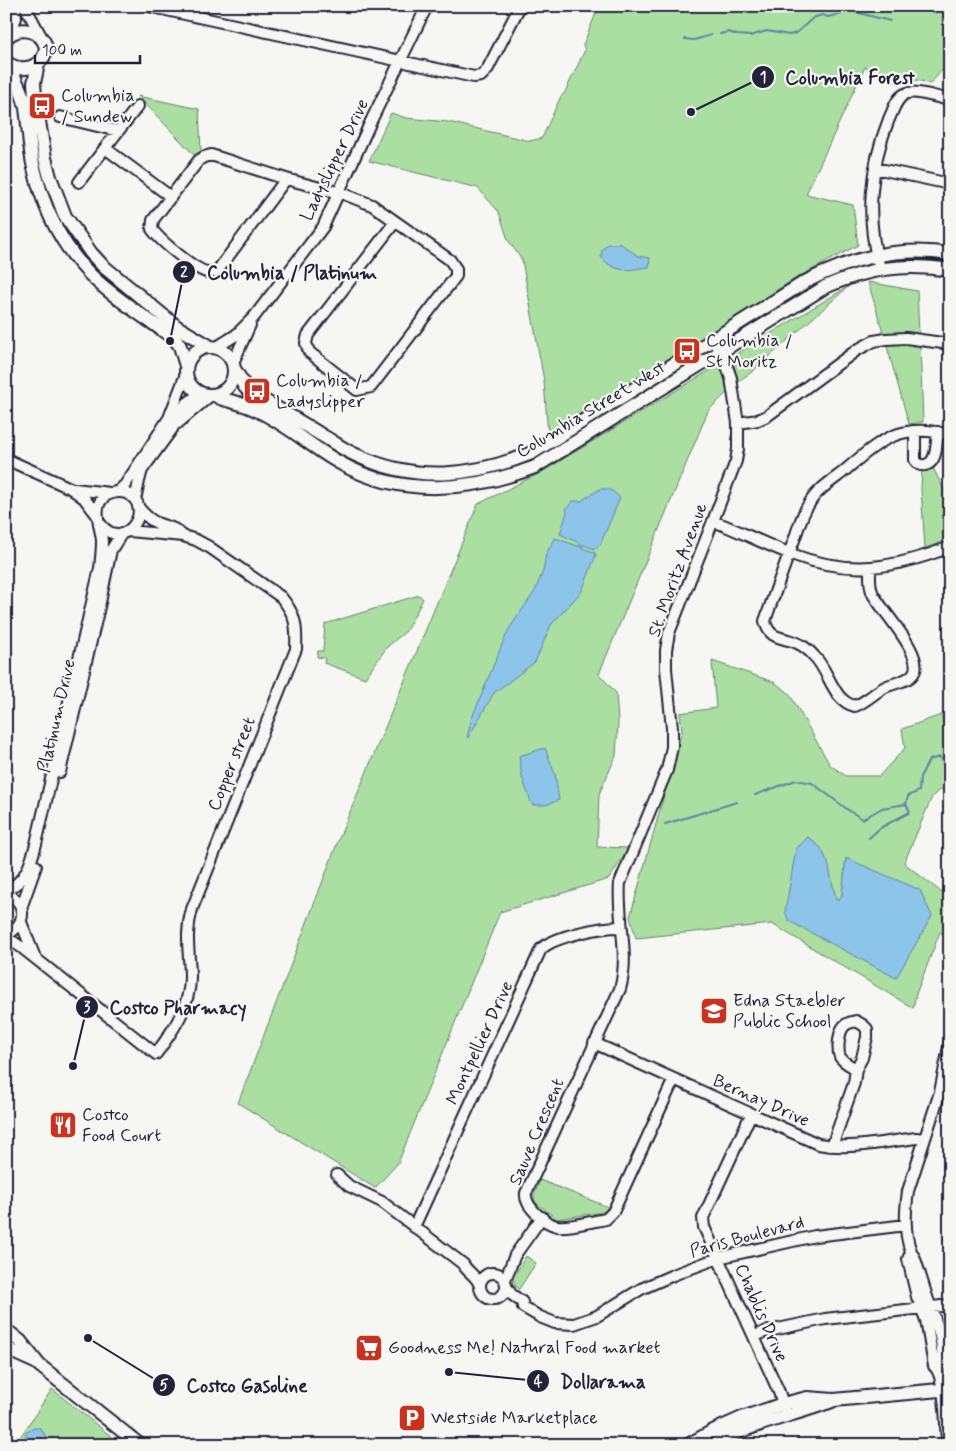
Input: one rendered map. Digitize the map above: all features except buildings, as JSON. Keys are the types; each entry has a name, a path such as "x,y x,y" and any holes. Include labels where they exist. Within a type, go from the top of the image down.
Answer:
{"main road":[{"path":"6,62 22,94 26,108 29,145 39,188 47,211 58,232 98,281 116,297 174,339 180,346 189,382 194,388 209,394 224,391 230,385 234,367 224,350 213,347 177,327 103,266 80,239 65,216 45,158 35,96 34,83 38,64 46,53 44,41 35,32 22,30 8,37"},
{"path":"6,62 12,66 26,69 38,64"},
{"name":"Columbia Street West","path":"234,367 245,387 251,392 355,455 390,468 418,473 463,474 500,466 532,453 805,282 851,261 876,254 916,251 950,254"},
{"name":"Columbia Street West","path":"209,394 257,410 341,464 394,484 449,488 481,484 535,468 825,287 848,276 880,268 912,266 950,270"},
{"path":"186,370 189,358 194,352 213,347"},
{"path":"6,1330 20,1341 39,1364 140,1445"},
{"path":"6,1346 13,1352 39,1364"},
{"path":"712,1445 758,1424 807,1398 834,1400 946,1390"},
{"path":"688,1445 713,1430 785,1410"}],"street":[{"path":"8,37 16,18 15,6"},
{"path":"25,6 40,36"},
{"path":"148,6 474,77 481,76 487,70 520,6"},
{"name":"Ladyslipper Drive","path":"213,347 236,335 254,317 323,228 427,6"},
{"path":"880,268 872,240 871,220 872,188 882,136 893,110 902,96 910,92 950,100"},
{"path":"79,182 138,106"},
{"path":"60,117 118,131"},
{"path":"105,148 171,197"},
{"path":"286,179 218,270 210,273 193,265 157,238 152,229 153,220 199,160 204,156 211,155 286,179 339,192 372,205 450,260 456,270 456,276 372,387 357,390 309,352 306,343 308,335 396,222"},
{"path":"875,168 950,184"},
{"name":"Ladyslipper Drive","path":"234,367 254,317"},
{"path":"738,423 758,420 766,416 857,350 874,341 906,338 950,344"},
{"name":"St. Moritz Avenue","path":"594,1043 620,989 624,976 618,901 620,883 667,770 672,747 666,669 666,650 669,633 736,461 739,443 738,423 731,378 714,340"},
{"path":"98,518 100,502 125,485 169,418 186,370"},
{"path":"125,532 138,520 138,481 142,470 172,429 186,404 209,394"},
{"path":"915,431 915,460 917,464 922,466 929,464 934,459 938,432"},
{"path":"870,568 870,586 873,594 896,625 914,657 916,668 914,674 908,678 884,687 856,706 850,705 840,698 817,659 809,650 796,642 772,634 767,629 765,621 806,508 819,492 873,446 892,436 915,431 938,432 950,435"},
{"path":"6,459 70,488 84,498 108,532 144,531 183,536"},
{"path":"70,488 124,492 137,504 145,515 155,522 175,528 183,536"},
{"name":"Platinum Drive","path":"6,892 20,881 27,870 36,844 96,586 102,548 98,518"},
{"path":"713,521 789,553 834,566 870,568 897,564 950,547"},
{"name":"Platinum Drive","path":"21,922 22,908 28,885 41,852 111,550 125,532"},
{"name":"Copper street","path":"35,959 156,1054 176,1026 183,1012 189,992 188,922 296,649 297,632 295,618 281,597 209,547 183,536"},
{"path":"6,892 22,908"},
{"path":"21,922 17,928 6,936 35,959"},
{"path":"21,922 35,959"},
{"name":"Montpellier Drive","path":"414,1227 541,949 549,944 591,930 620,927"},
{"path":"947,1445 946,1390 940,1370 943,1364 941,1340 926,1308 916,1259 911,1252 906,1225 908,1191 940,1092 950,1042"},
{"name":"Bernay Drive","path":"594,1043 818,1144 832,1146 916,1138 924,1139"},
{"name":"Sauve Crescent","path":"594,1043 526,1193 525,1198 528,1205 552,1224 559,1226 601,1220 606,1219 613,1212 674,1079"},
{"path":"832,1146 854,1083 856,1069"},
{"name":"Chablis Drive","path":"751,1114 703,1218 704,1227 779,1392 785,1410"},
{"path":"337,1175 349,1186 382,1202 463,1264 480,1284"},
{"path":"515,1255 508,1271 503,1294 498,1298 484,1296 480,1290 482,1277 493,1273 515,1255 542,1217"},
{"name":"Paris Boulevard","path":"498,1298 505,1299 519,1307 523,1307 540,1318 550,1321 564,1324 583,1322 597,1316 641,1289 718,1258 815,1236 906,1225"},
{"path":"463,1264 469,1264 480,1271 493,1273 506,1283"},
{"name":"Paris Boulevard","path":"506,1283 511,1294 522,1302 523,1307"},
{"path":"754,1337 764,1332 825,1319 950,1305"}],"green space":[{"path":"599,6 950,6 950,58 945,67 930,84 918,80 899,84 865,67 806,194 853,205 858,245 796,278 548,436 544,381 522,260 508,240 499,212 478,188 369,161 391,113 406,118 448,122 530,141 542,138 585,50 583,45"},
{"path":"138,96 199,109 201,152 196,157"},
{"path":"868,282 917,291 919,335 898,333 884,335"},
{"path":"849,286 753,371 740,380 708,411 599,674 616,693 618,723 616,756 599,794 597,847 629,848 609,879 500,912 398,1163 375,1188 238,1103 340,836 478,504 540,473"},
{"path":"886,343 920,344 923,422 909,424"},
{"path":"933,468 950,501 950,536 937,544 925,548 921,489 922,470"},
{"path":"419,595 423,599 406,631 387,647 365,678 324,663 325,658 317,657 318,651 323,651 325,624"},
{"path":"712,661 774,682 789,693 830,765 846,776 879,776 905,748 902,729 941,715 945,728 950,727 950,787 938,791 932,797 904,863 950,899 950,939 940,932 916,994 913,1008 772,924 636,938 630,917 682,731 680,713 716,708","holes":["808,837 838,902 842,896 846,858 896,978 796,849"]},
{"path":"540,1180 608,1207 604,1212 557,1219 535,1202 534,1195"},
{"path":"526,1256 536,1263 519,1289 515,1286 513,1278"},
{"path":"52,1389 122,1445 52,1445 40,1428 21,1445 15,1445"}],"water":[{"path":"608,244 621,244 638,256 650,258 649,267 629,270 612,266 601,257 602,250"},
{"path":"600,489 616,493 620,498 600,545 595,549 583,545 582,548 594,552 596,555 582,591 551,625 535,662 494,693 468,738 472,718 501,647 509,629 535,591 543,571 546,554 555,538 581,547 581,544 560,534 567,512 566,509 573,501 581,501"},
{"path":"545,748 555,774 559,800 546,805 532,805 522,777 519,756"},
{"path":"808,837 821,848 828,863 838,901 842,895 846,858 920,890 932,916 896,978 789,921 785,912 796,849"},
{"path":"34,1428 40,1428 52,1445 21,1445 27,1432"}],"waterway":[{"path":"720,34 728,32 750,36 767,31 789,35 796,33 813,18 822,15 828,17 848,12 890,21"},
{"path":"685,39 694,40 711,35"},
{"path":"869,838 880,828 910,812 906,804 908,796 919,791 920,777 929,760 940,757 946,773 950,771"},
{"path":"755,795 796,780 812,783 863,819 882,808 906,804"},
{"path":"665,824 737,802"}],"place":[{"name":"Columbia / Sundew","path":"42,106"},
{"name":"Columbia Forest","path":"691,112"},
{"name":"Columbia / Platinum","path":"170,341"},
{"name":"Columbia / St Moritz","path":"687,351"},
{"name":"Columbia / Ladyslipper","path":"257,391"},
{"name":"Edna Staebler Public School","path":"714,1011"},
{"name":"Costco Pharmacy","path":"73,1066"},
{"name":"Costco Food Court","path":"63,1125"},
{"name":"Costco Gasoline","path":"88,1338"},
{"name":"Goodness Me! Natural Food market","path":"369,1348"},
{"name":"Dollarama","path":"449,1372"},
{"name":"Westside Marketplace","path":"412,1418"}]}
